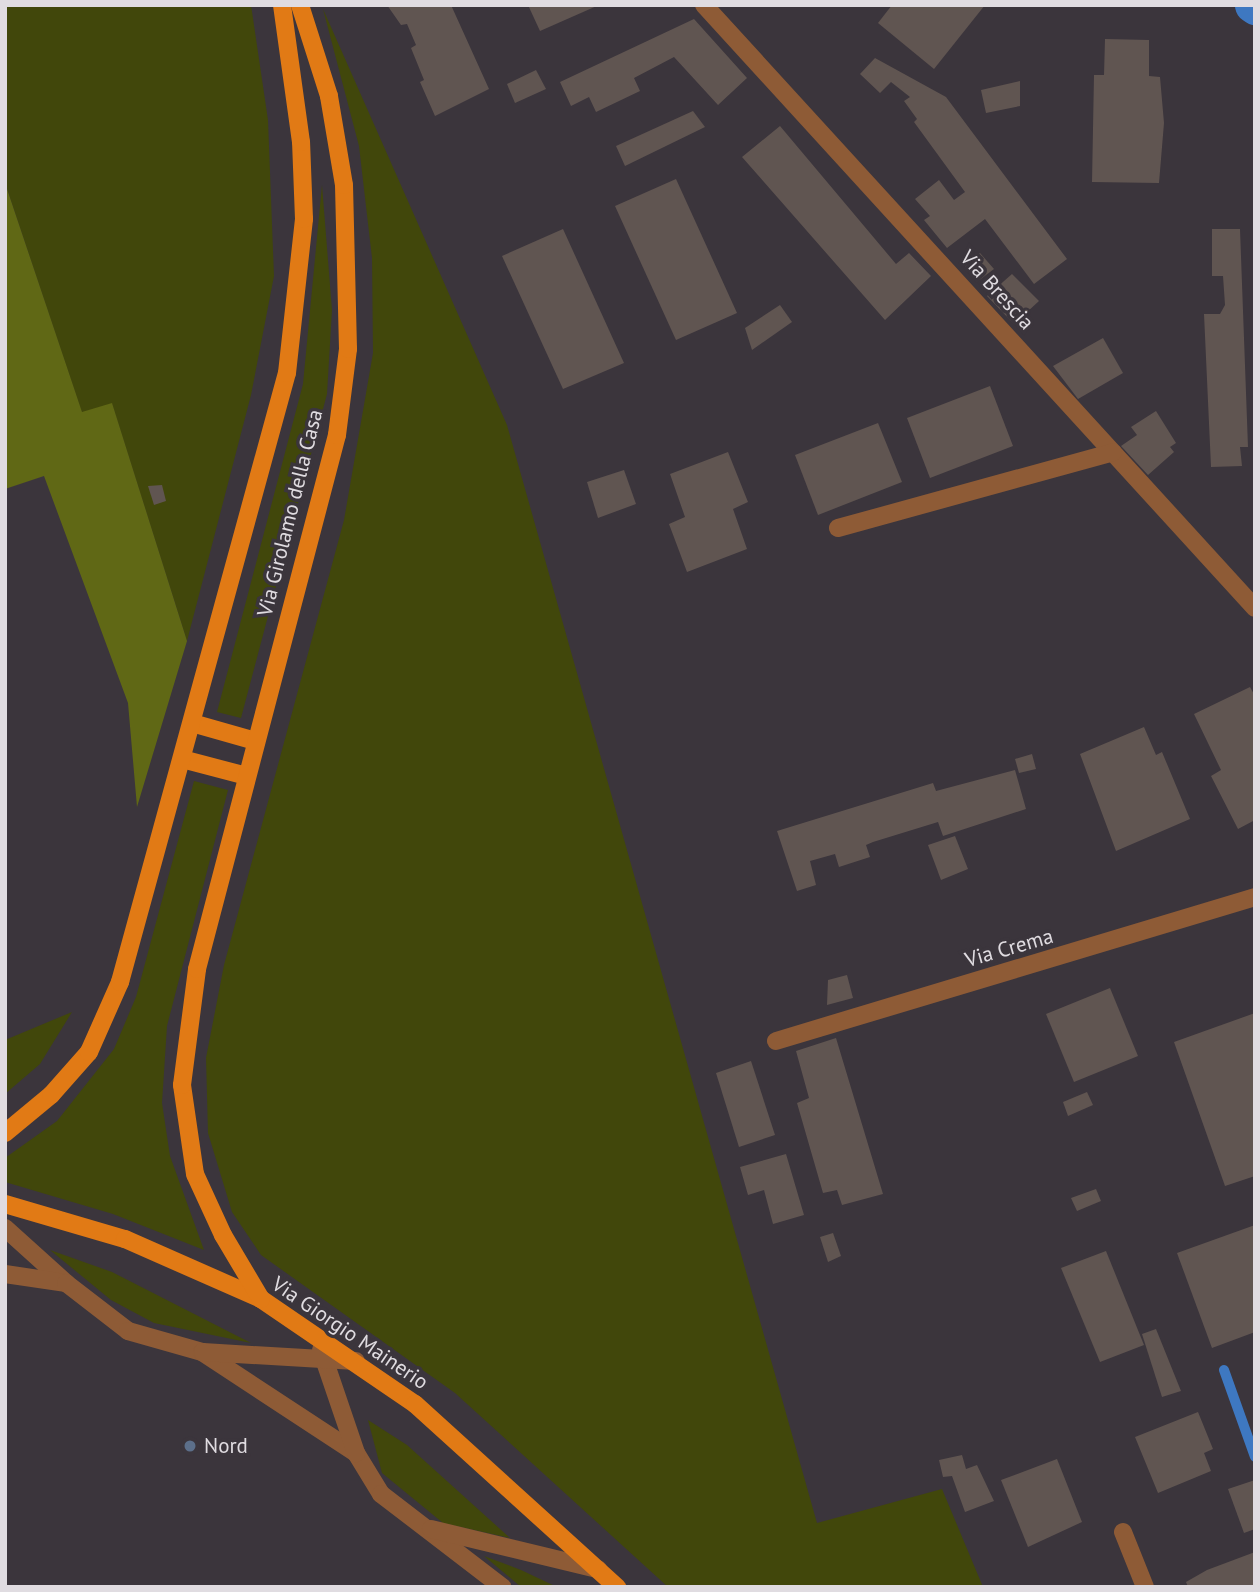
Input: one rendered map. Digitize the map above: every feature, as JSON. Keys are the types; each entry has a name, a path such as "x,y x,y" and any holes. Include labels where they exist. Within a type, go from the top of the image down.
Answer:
{"main road":[{"name":"Via Girolamo della Casa","path":"5,1133 51,1095 89,1052 120,982 287,373 298,306 304,219 300,142 282,5"},
{"name":"Via Girolamo della Casa","path":"261,1299 223,1235 195,1174 183,1084 197,969 337,435 348,349 344,185 329,96 300,5"},
{"path":"192,723 255,741"},
{"path":"182,759 247,776"},
{"name":"Via Giorgio Mainerio","path":"5,1204 125,1239 261,1299 356,1361 467,1447 617,1587"},
{"path":"598,1569 606,1587"}],"street":[{"name":"Via Brescia","path":"704,5 1255,608"},
{"path":"838,528 1113,452"},
{"name":"Via Crema","path":"776,1041 1255,897"},
{"path":"5,1228 66,1283 128,1331 202,1352 356,1361"},
{"path":"5,1275 66,1283"},
{"path":"313,1332 356,1453 381,1494 502,1587"},
{"path":"202,1352 356,1453"},
{"path":"425,1528 598,1569"},
{"path":"1123,1532 1145,1587"}],"green space":[{"path":"5,5 251,5 268,120 274,276 251,395 187,641 112,404 82,413 5,183"},
{"path":"323,9 507,425 817,1523 942,1489 983,1587 668,1587 455,1393 261,1255 232,1212 208,1133 206,1058 224,965 344,520 373,353 372,258 359,146"},
{"path":"5,183 82,412 112,403 187,641 137,807 128,703 44,476 5,489"},
{"path":"322,185 332,310 327,394 241,718 217,712 303,384"},
{"path":"194,781 228,790 167,1026 162,1103 170,1156 204,1250 113,1214 5,1182 5,1158 57,1121 114,1049 136,997"},
{"path":"72,1012 40,1064 5,1094 5,1040"},
{"path":"50,1250 112,1272 251,1343 154,1323 111,1300"},
{"path":"368,1420 407,1445 510,1538 443,1523 382,1473"},
{"path":"484,1556 521,1570 557,1587 521,1587"}],"building":[{"path":"387,5 451,5 489,89 435,116 420,82 424,80 411,48 416,45 407,24 401,25"},
{"path":"528,5 599,5 540,31"},
{"path":"892,5 985,5 934,69 878,23"},
{"path":"694,19 747,78 718,105 674,57 634,78 640,91 596,112 589,97 571,106 560,82"},
{"path":"1105,39 1149,40 1149,76 1160,77 1164,123 1159,183 1092,182 1094,75 1104,75"},
{"path":"875,58 946,97 1067,259 1034,284 985,219 947,248 924,220 930,216 915,199 939,180 954,200 965,192 914,122 917,119 904,101 910,97 891,82 880,93 860,74"},
{"path":"536,70 546,89 515,103 507,84"},
{"path":"1020,81 1020,106 986,113 981,90"},
{"path":"693,111 705,127 625,166 616,146"},
{"path":"780,126 896,264 909,253 931,276 885,320 742,157"},
{"path":"676,179 737,313 676,340 615,206"},
{"path":"563,229 624,363 563,389 502,256"},
{"path":"1212,229 1240,229 1248,447 1240,447 1242,466 1211,467 1204,314 1220,314 1225,305 1223,276 1212,276"},
{"path":"980,253 994,269 978,281 964,265"},
{"path":"1012,274 1039,301 1014,324 987,296"},
{"path":"780,305 792,322 752,350 745,328"},
{"path":"1103,338 1123,373 1078,399 1053,366"},
{"path":"990,386 1013,446 930,478 907,418"},
{"path":"1156,411 1176,443 1170,447 1174,452 1148,475 1121,446 1137,435 1131,427"},
{"path":"878,423 902,482 818,515 795,455"},
{"path":"728,452 748,502 733,509 747,549 687,572 669,524 685,517 670,474"},
{"path":"624,470 636,504 598,518 587,482"},
{"path":"162,485 166,501 154,505 148,486"},
{"path":"1250,687 1255,696 1255,820 1238,829 1211,776 1221,770 1194,714"},
{"path":"1144,727 1156,755 1162,752 1190,819 1116,851 1080,754"},
{"path":"1032,754 1036,769 1019,773 1015,759"},
{"path":"1015,770 1026,809 943,836 938,822 873,842 866,845 870,857 839,867 835,854 810,861 816,885 797,891 777,831 933,783 936,791"},
{"path":"955,836 968,869 941,880 928,845"},
{"path":"847,975 853,998 827,1005 828,980"},
{"path":"1110,988 1138,1056 1074,1082 1046,1014"},
{"path":"1255,1013 1255,1176 1225,1186 1174,1042"},
{"path":"836,1038 883,1194 842,1205 837,1190 823,1193 797,1103 809,1098 796,1051"},
{"path":"751,1061 775,1135 739,1147 716,1073"},
{"path":"1087,1092 1093,1105 1068,1116 1063,1102"},
{"path":"786,1154 804,1215 773,1224 764,1190 748,1195 740,1167"},
{"path":"1096,1189 1101,1201 1077,1211 1071,1198"},
{"path":"1255,1225 1255,1332 1212,1348 1177,1253"},
{"path":"833,1233 841,1256 828,1262 820,1237"},
{"path":"1106,1251 1144,1345 1100,1362 1061,1268"},
{"path":"1156,1329 1181,1391 1162,1397 1142,1334"},
{"path":"1198,1412 1213,1449 1204,1453 1211,1471 1158,1493 1135,1437"},
{"path":"962,1455 966,1469 977,1465 994,1501 965,1512 952,1476 943,1477 939,1460"},
{"path":"1057,1459 1082,1522 1028,1547 1001,1480"},
{"path":"1255,1480 1255,1529 1244,1533 1228,1489"},
{"path":"1255,1552 1255,1587 1188,1587 1186,1582 1207,1570"}],"waterway":[{"path":"1224,1370 1255,1457"}],"place":[{"name":"Nord","path":"190,1446"}]}
